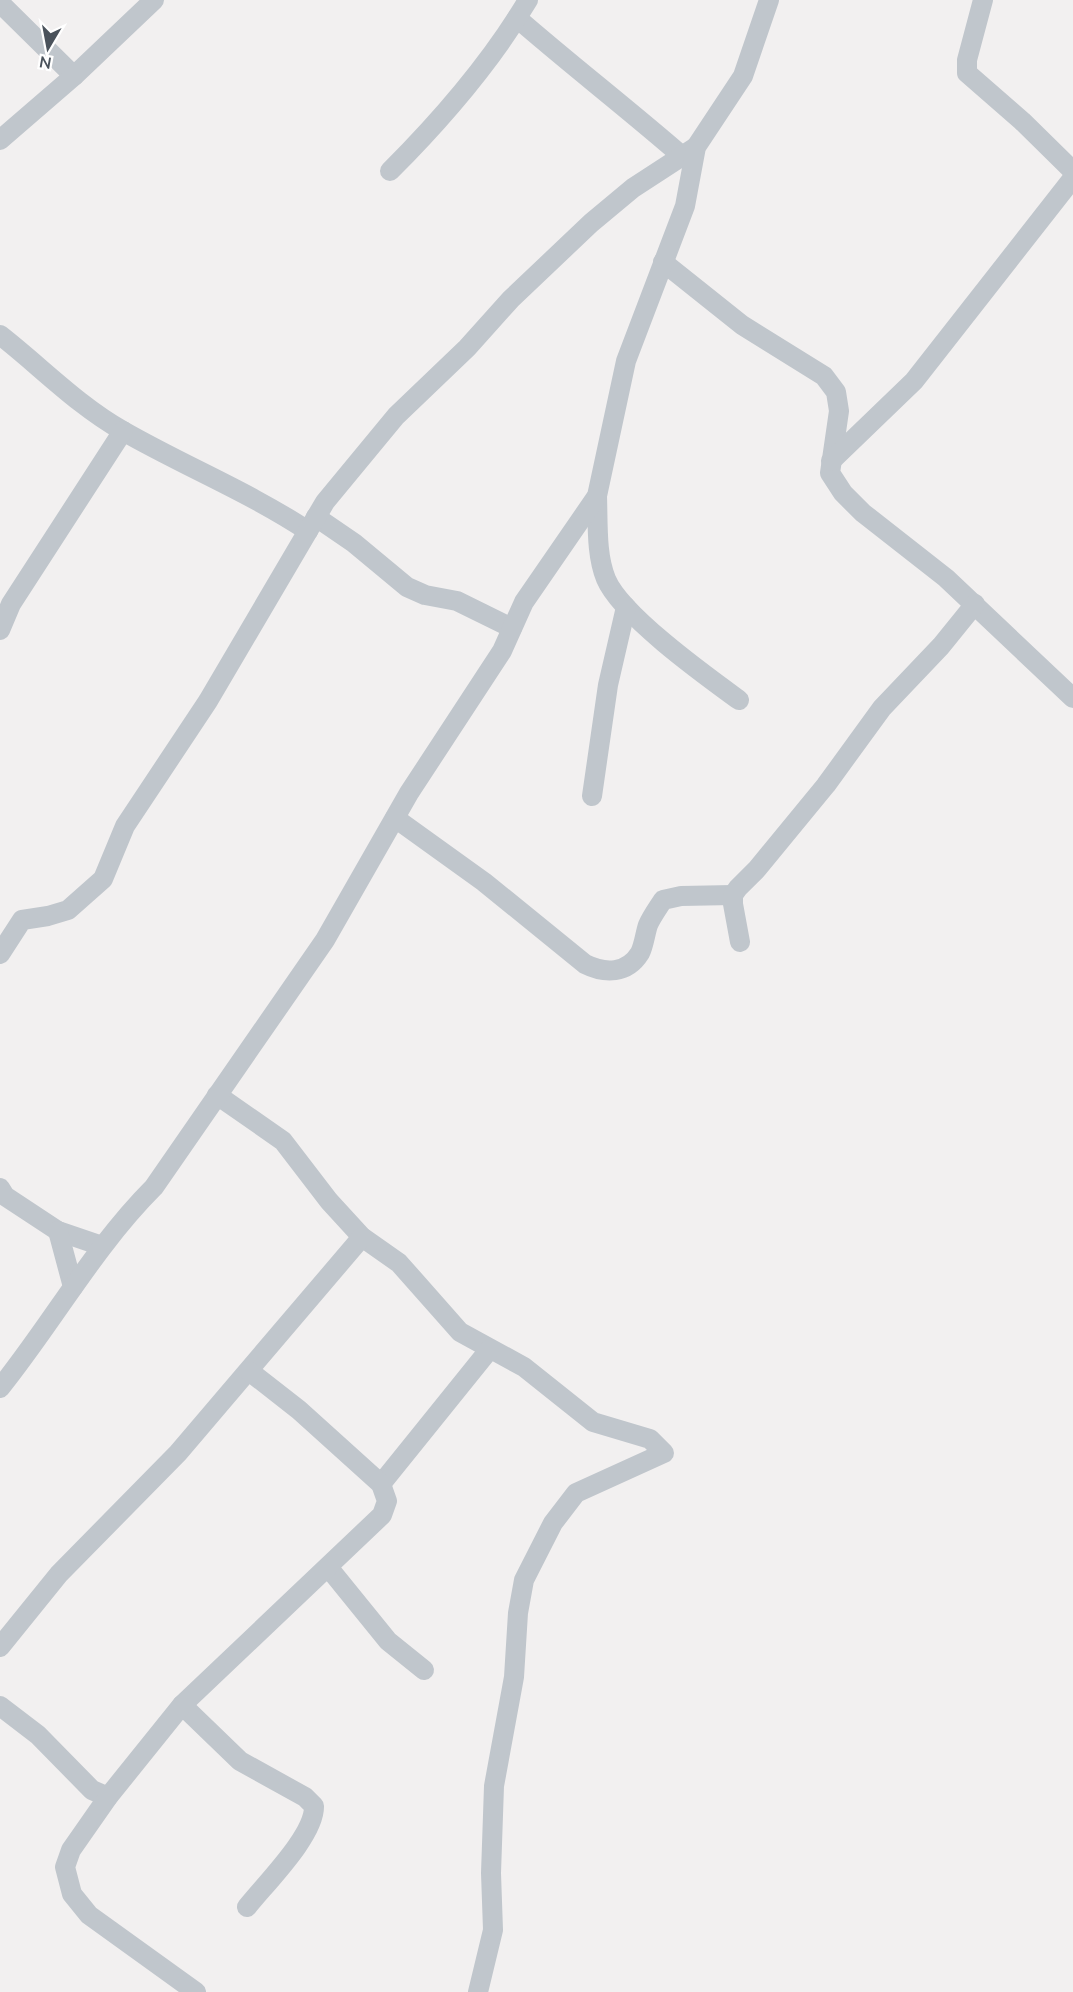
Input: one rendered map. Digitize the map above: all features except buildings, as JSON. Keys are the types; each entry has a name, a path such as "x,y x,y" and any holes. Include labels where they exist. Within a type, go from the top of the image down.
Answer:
{"street":[{"path":"0,140 74,76 154,0"},
{"path":"390,171 440,119 482,68 528,0"},
{"path":"0,954 22,920 68,910 103,879 125,826 208,701 325,502 396,416 467,348 511,298 591,223 633,188 689,152 743,76 770,0"},
{"path":"983,0 967,60 967,73 1022,121 1073,171"},
{"path":"0,3 74,76"},
{"path":"517,18 584,77 689,152"},
{"path":"689,152 685,206 626,361 597,496 601,564 606,580 626,607 706,677 739,700"},
{"path":"831,461 914,381 1073,178"},
{"path":"663,262 742,325 824,376 836,392 839,411 830,473 843,493 863,513 946,578 1073,698"},
{"path":"0,335 55,383 123,431 272,508 354,543 407,587 425,595 457,601 512,628"},
{"path":"0,630 6,601 123,431"},
{"path":"0,1388 102,1246 128,1213 154,1187 325,940 410,793 474,698 502,651 524,602 597,496"},
{"path":"740,942 733,895 826,784 882,708 940,646 975,604"},
{"path":"592,796 608,685 626,607"},
{"path":"395,818 484,882 585,964 597,970 610,972 633,962 640,952 649,923 663,900 681,896 733,895"},
{"path":"217,1095 283,1141 329,1201 362,1237 399,1263 460,1332 524,1368 593,1422 650,1439 664,1453 576,1493 553,1523 524,1580 518,1613 514,1677 494,1786 491,1873 493,1930 478,1992"},
{"path":"0,1188 5,1196 58,1231 102,1246"},
{"path":"58,1231 73,1287"},
{"path":"0,1647 59,1574 178,1453 362,1237"},
{"path":"381,1484 489,1350"},
{"path":"195,1992 89,1915 72,1894 65,1867 71,1850 108,1797 183,1705 382,1515 387,1501 381,1484 299,1410 249,1371"},
{"path":"328,1567 388,1641 423,1670"},
{"path":"183,1705 240,1761 305,1797 314,1806 314,1817 303,1837 247,1907"},
{"path":"0,1706 38,1735 92,1790 108,1797"}]}
